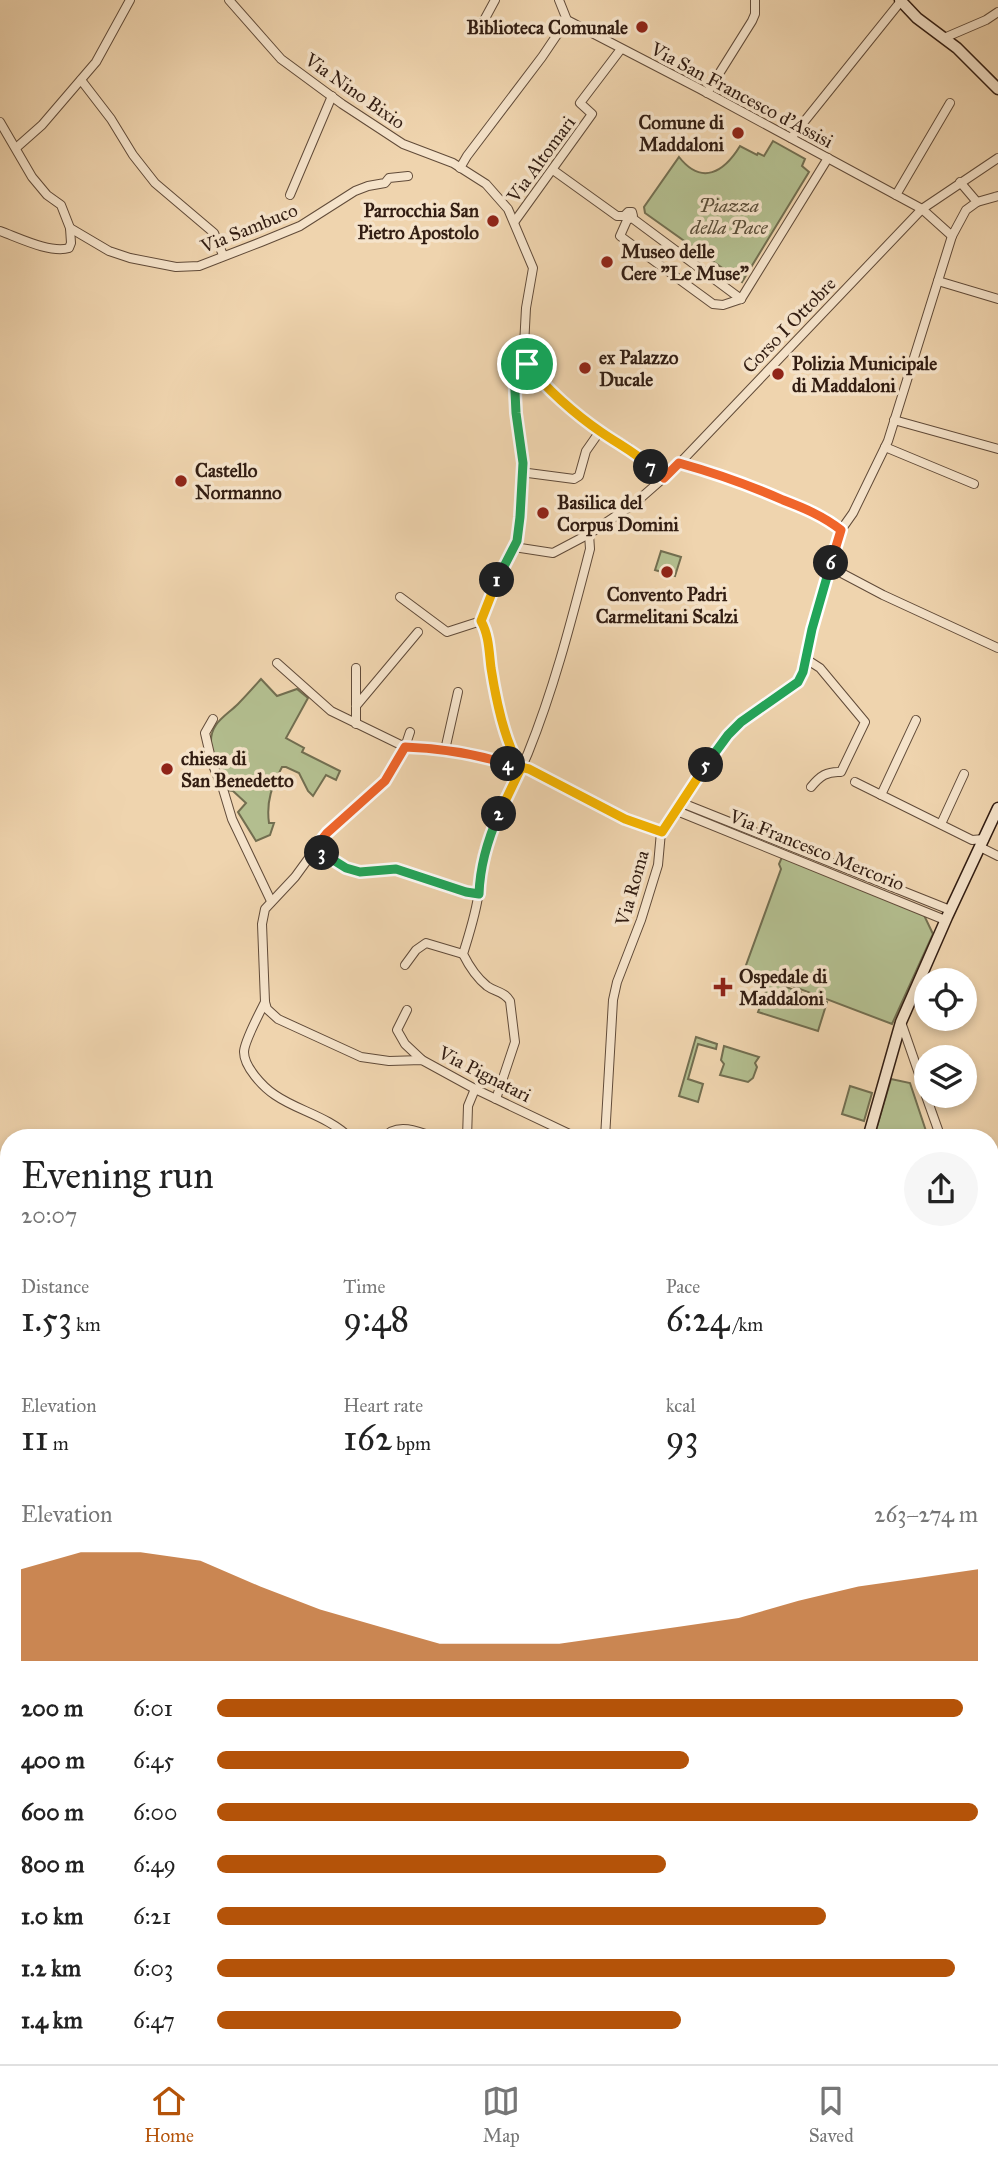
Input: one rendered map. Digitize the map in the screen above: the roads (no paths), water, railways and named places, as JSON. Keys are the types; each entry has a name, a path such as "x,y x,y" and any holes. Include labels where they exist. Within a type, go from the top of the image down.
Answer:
{"main road":[{"path":"901,1 917,18 972,61 998,89"},
{"path":"870,1129 901,1022 998,808"}],"street":[{"path":"16,148 42,125 96,62 130,0"},
{"name":"Via Nino Bixio","path":"229,0 281,58 403,144 440,158 486,184 508,209 533,268 526,308 524,346 527,364"},
{"path":"482,24 495,0"},
{"path":"460,168 567,20 559,0"},
{"path":"707,93 752,21 755,0"},
{"path":"791,138 901,1"},
{"path":"944,38 998,12"},
{"name":"Via San Francesco d'Assisi","path":"567,20 922,209 952,236"},
{"name":"Via Altomari","path":"515,222 592,114 580,103 621,49"},
{"path":"80,80 150,176 185,211 214,233 223,256"},
{"path":"290,195 332,96"},
{"path":"896,195 950,103"},
{"name":"Via Sambuco","path":"0,122 40,187 61,205 71,228 109,251 176,267 199,266 300,226 355,191 386,184 389,178 408,176"},
{"path":"629,217 620,236 692,289 713,304 741,299 828,158"},
{"name":"Corso I Ottobre","path":"514,547 553,553 590,534 635,503 679,463 922,209 998,158"},
{"path":"553,170 617,216 629,217 741,299"},
{"path":"961,182 977,202 998,196"},
{"name":"Via Roma","path":"606,1129 613,1000 658,865 662,832 728,735 741,722 798,682 803,672 812,629 841,530 853,513 885,447 952,236 966,210 977,202"},
{"path":"0,231 27,242 62,251 69,248 71,243 71,228"},
{"path":"938,281 998,299"},
{"path":"521,768 512,755 500,713 486,630 481,621 493,587 517,541 523,463 514,396 514,365 517,364 522,375 526,374 527,364"},
{"path":"527,364 540,381 600,431 629,448 664,478"},
{"path":"894,420 998,449"},
{"path":"522,474 574,479 579,476 586,451 600,431"},
{"path":"885,447 974,484"},
{"path":"679,463 733,479 826,517 841,530"},
{"path":"463,954 479,894 480,868 485,848 521,768 553,686 590,549 590,534"},
{"path":"830,567 883,595 998,648"},
{"path":"401,597 447,632 481,621"},
{"path":"356,706 418,632"},
{"path":"806,659 820,668 865,722 841,772 822,775 811,787"},
{"path":"277,663 331,711 405,747 445,750 529,769 625,819 662,832"},
{"path":"356,668 356,724"},
{"path":"445,750 458,692"},
{"path":"213,719 205,733 212,763 232,818 271,901"},
{"path":"881,795 916,720"},
{"path":"337,1129 316,1114 275,1095 260,1082 246,1061 244,1051 265,1002 262,924 265,909 295,877 327,833 385,781 405,747 410,732"},
{"path":"941,824 964,774"},
{"path":"855,782 982,843 998,856"},
{"name":"Via Francesco Mercorio","path":"679,807 948,915"},
{"path":"315,848 330,860 360,872 396,869 479,894"},
{"path":"405,965 416,950 426,943 463,954 482,982 506,995 510,1001 515,1042 496,1098"},
{"name":"Via Pignatari","path":"265,1002 267,1009 278,1019 361,1057 389,1061 422,1060 475,1089 560,1129"},
{"path":"407,1010 397,1030 405,1044 422,1060"},
{"path":"901,1022 914,1060"},
{"path":"467,1129 468,1106 475,1089"},
{"path":"931,1108 938,1129"}],"place":[{"name":"Biblioteca Comunale","path":"642,27"},
{"name":"Comune di Maddaloni","path":"738,133"},
{"name":"Parrocchia San Pietro Apostolo","path":"493,221"},
{"name":"Museo delle Cere \"Le Muse\"","path":"607,262"},
{"name":"ex Palazzo Ducale","path":"585,368"},
{"name":"Polizia Municipale di Maddaloni","path":"778,374"},
{"name":"Castello Normanno","path":"181,481"},
{"name":"Basilica del Corpus Domini","path":"543,513"},
{"name":"Convento Padri Carmelitani Scalzi","path":"667,572"},
{"name":"chiesa di San Benedetto","path":"167,769"},
{"name":"Ospedale di Maddaloni","path":"723,987"}],"park label":[{"name":"Piazza della Pace","path":"729,216"}]}
